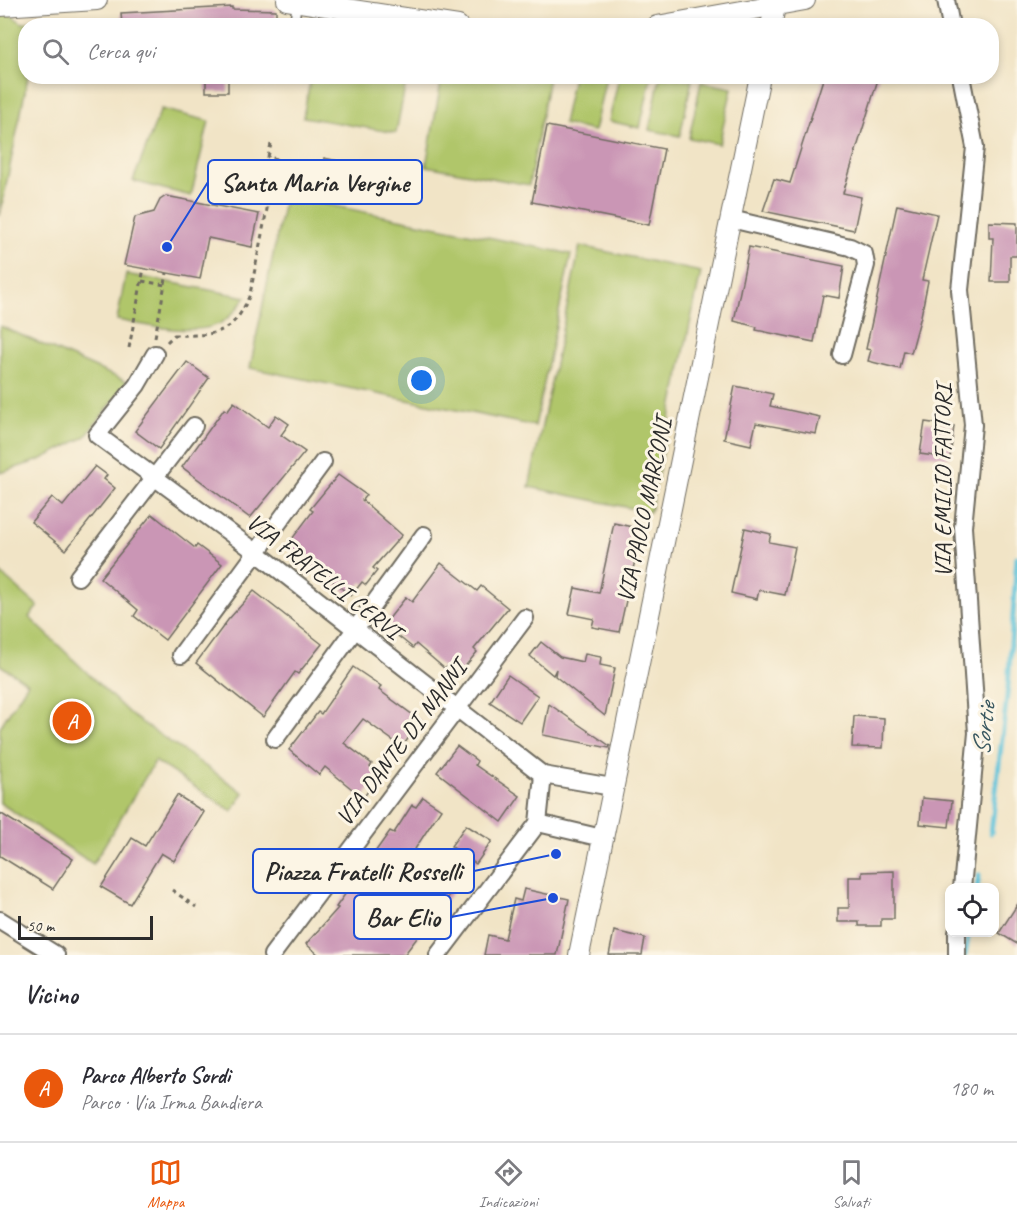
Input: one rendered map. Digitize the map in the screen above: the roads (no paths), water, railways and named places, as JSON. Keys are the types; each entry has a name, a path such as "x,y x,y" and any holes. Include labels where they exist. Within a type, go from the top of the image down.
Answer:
{"street":[{"path":"0,6 97,0"},
{"path":"287,0 406,18"},
{"path":"750,18 773,16 805,0"},
{"path":"946,0 949,18"},
{"name":"VIA PAOLO MARCONI","path":"579,955 758,84"},
{"name":"VIA EMILIO FATTORI","path":"963,84 975,147 960,290 973,425 963,527 978,733 963,883"},
{"path":"731,219 850,247 864,254 866,265 842,355"},
{"name":"VIA FRATELLI CERVI","path":"154,350 137,385 97,435 256,552 543,775 612,788"},
{"path":"78,577 194,426"},
{"path":"181,655 323,462"},
{"path":"275,739 424,535"},
{"name":"VIA DANTE DI NANNI","path":"277,954 457,707 525,618"},
{"path":"438,955 538,823 543,775"},
{"path":"538,823 602,838"},
{"path":"0,920 56,955"},
{"path":"957,937 957,955"}],"lane":[{"path":"295,18 297,1"}],"waterway":[{"name":"Sortie","path":"991,833 1008,687 1017,557"},
{"name":"Sortie","path":"978,883 979,875"},
{"name":"Sortie","path":"965,955 968,937"}],"place":[{"name":"Santa Maria Vergine","path":"167,247"},
{"name":"Parco Alberto Sordi","path":"72,721"},
{"name":"Piazza Fratelli Rosselli","path":"556,854"},
{"name":"Bar Elio","path":"553,898"}]}
